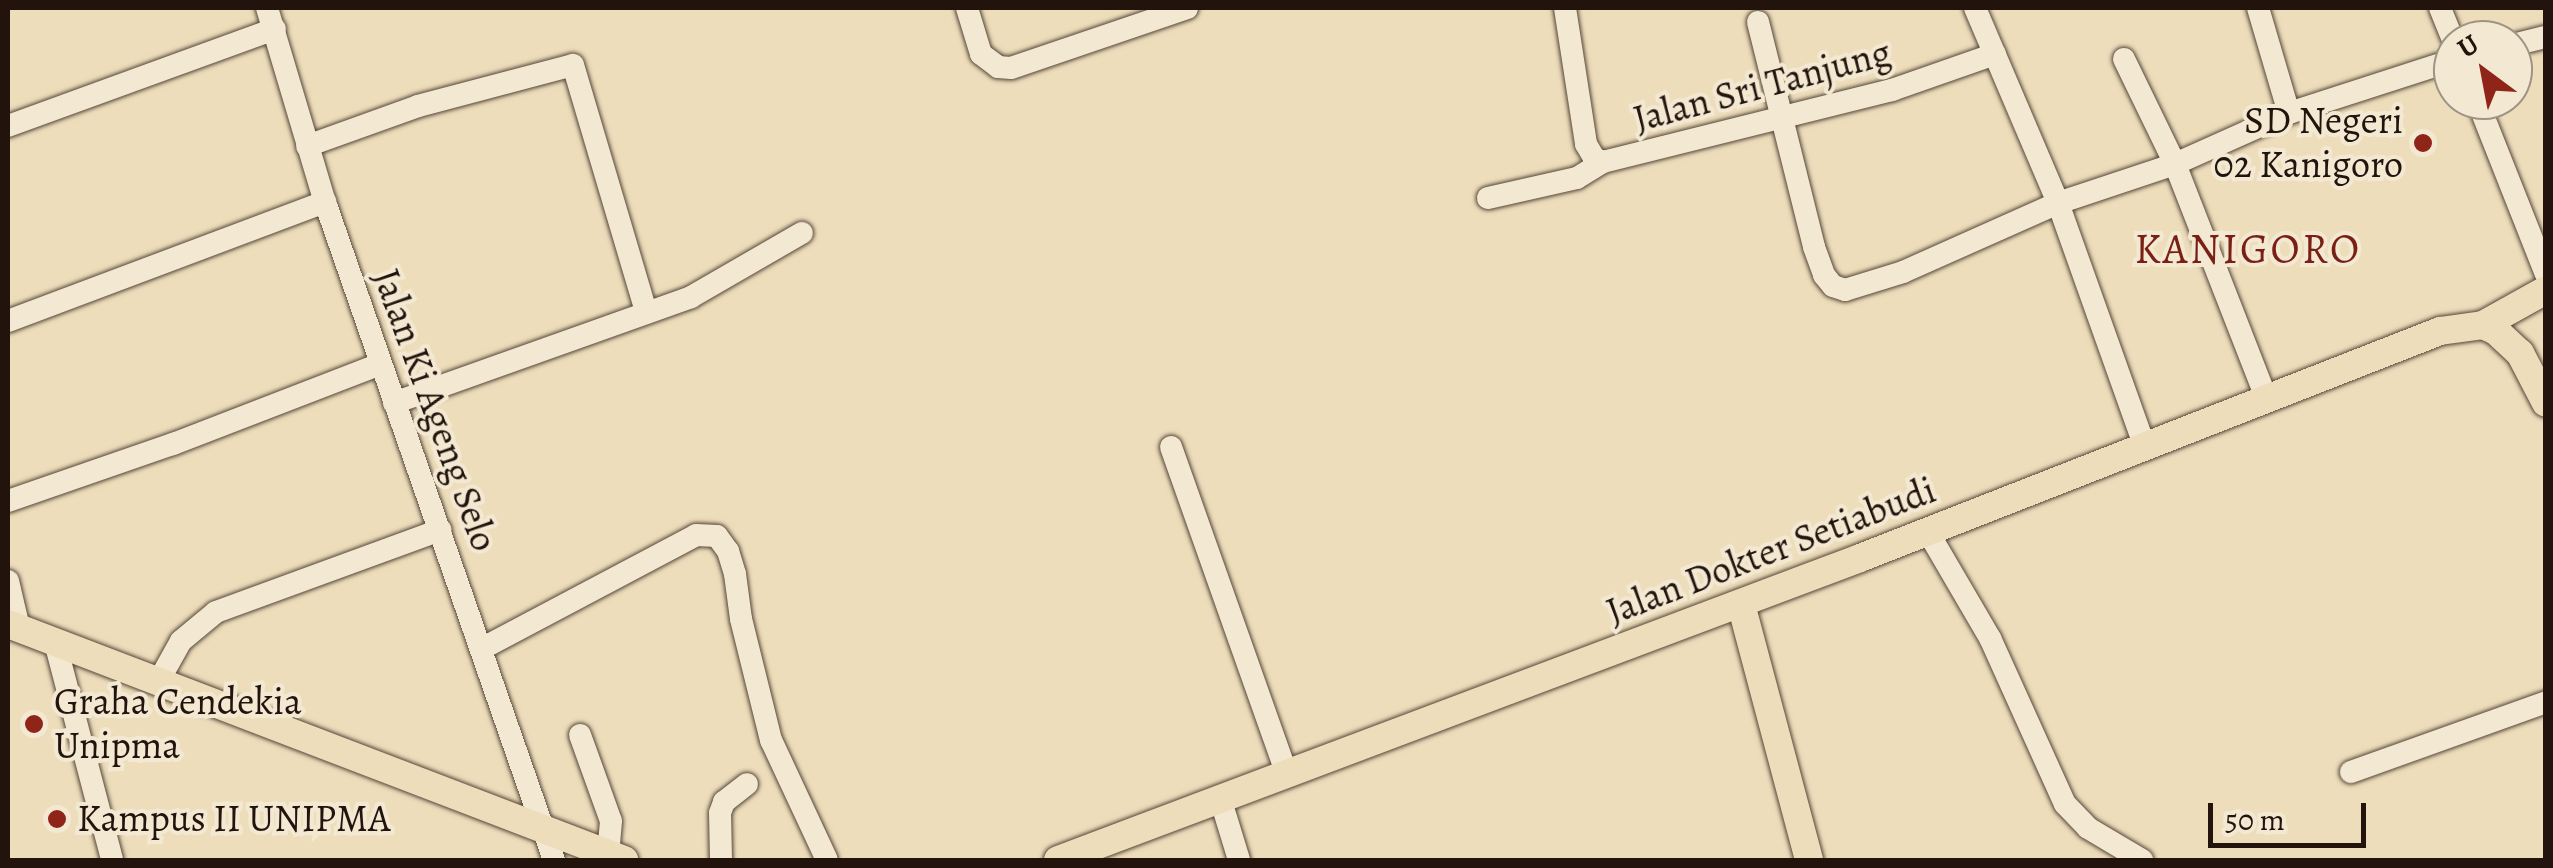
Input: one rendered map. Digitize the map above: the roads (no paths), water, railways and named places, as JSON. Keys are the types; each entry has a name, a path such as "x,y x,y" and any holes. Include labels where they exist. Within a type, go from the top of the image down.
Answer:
{"main road":[{"name":"Jalan Dokter Setiabudi","path":"1058,860 1740,604 2440,331 2483,325 2546,290"},
{"path":"2483,325 2508,340 2530,368 2546,404"},
{"path":"1740,604 1802,858"},
{"path":"13,626 616,857"}],"street":[{"path":"967,8 981,54 998,67 1012,68 1187,8"},
{"path":"1565,8 1586,144 1594,158 1602,162"},
{"path":"1975,8 2058,203 2145,448"},
{"path":"2258,8 2289,112"},
{"path":"8,126 271,18"},
{"name":"Jalan Ki Ageng Selo","path":"271,18 325,202 554,860"},
{"path":"1758,22 1814,247 1833,286 1845,290 1903,272 2058,203 2175,164 2289,112 2433,66"},
{"name":"Jalan Sri Tanjung","path":"1488,198 1577,178 1602,162 1892,90 1995,54"},
{"path":"2124,60 2175,164 2267,400"},
{"path":"308,146 418,106 573,65 646,312"},
{"path":"2485,120 2546,274"},
{"path":"8,321 325,202"},
{"path":"394,403 691,298 802,233"},
{"path":"8,501 174,444 380,364"},
{"path":"1172,446 1286,772"},
{"path":"157,684 181,641 216,612 440,530"},
{"path":"1928,532 1990,638 2065,804 2088,828 2142,860"},
{"path":"483,648 696,535 716,536 728,551 735,574 741,619 772,740 827,860"},
{"path":"8,581 13,626"},
{"path":"55,642 112,860"},
{"path":"2351,772 2546,702"},
{"path":"580,735 611,821 616,857"},
{"path":"721,860 720,813 724,802 747,784"},
{"path":"1221,802 1239,860"}],"place":[{"name":"SD Negeri 02 Kanigoro","path":"2423,143"},
{"name":"Graha Cendekia Unipma","path":"34,724"},
{"name":"Kampus II UNIPMA","path":"57,819"}],"district":[{"name":"KANIGORO","path":"2248,249"}]}
